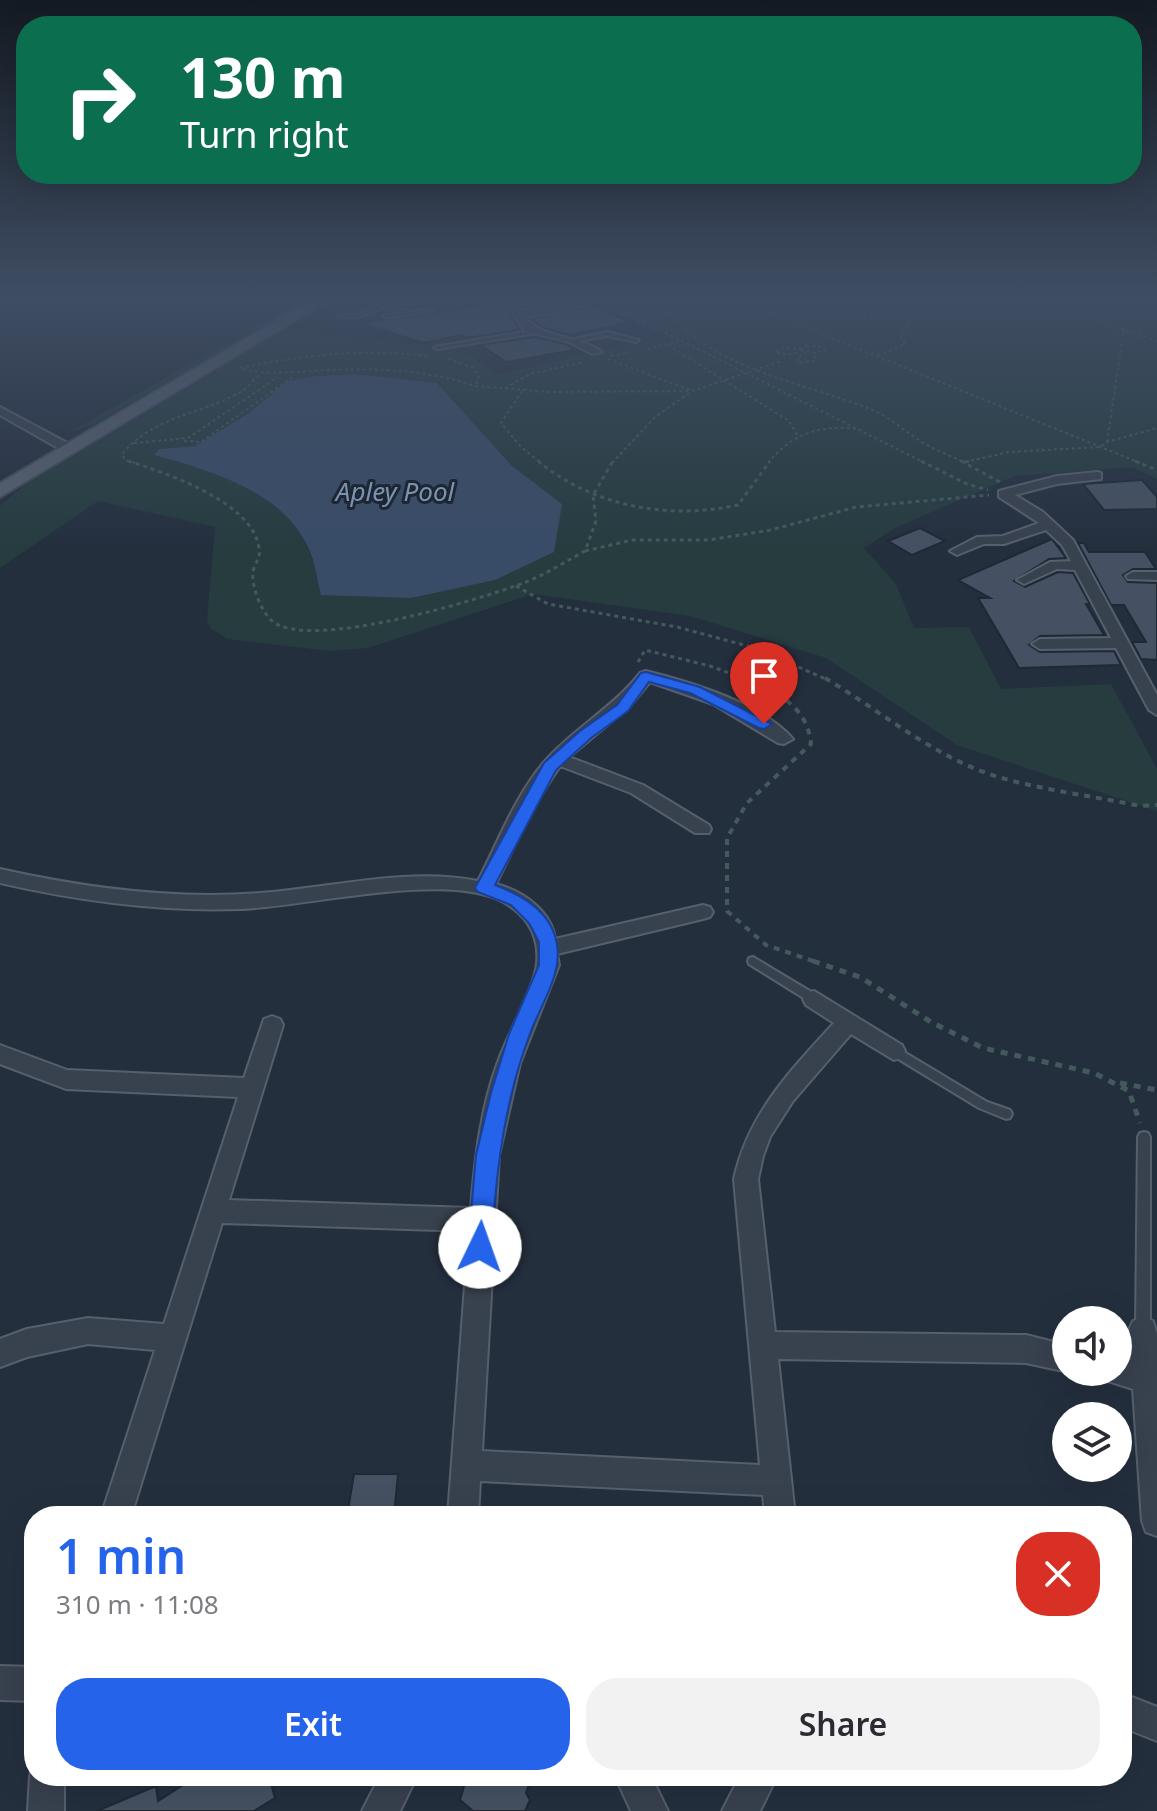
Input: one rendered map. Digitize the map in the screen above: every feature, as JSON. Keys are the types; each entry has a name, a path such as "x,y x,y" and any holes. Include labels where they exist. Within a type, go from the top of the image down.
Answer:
{"main road":[{"path":"0,491 187,380"}],"street":[{"path":"0,410 69,449"},
{"path":"1007,493 1057,480 1097,476"},
{"path":"1007,493 1049,524 1068,543 1122,643 1150,680 1157,710"},
{"path":"957,551 982,540 1004,540 1049,524"},
{"path":"1024,580 1055,565 1080,566"},
{"path":"1133,576 1157,576"},
{"path":"1028,626 1042,648 1122,643"},
{"path":"484,888 536,789 557,759 622,708 646,676 716,698 784,739"},
{"path":"557,759 637,789 702,829"},
{"path":"0,876 87,893 190,902 274,899 429,882 484,888 517,900 544,930 549,948 544,979 519,1034 487,1155 463,1506"},
{"path":"549,948 703,912"},
{"path":"814,999 894,1051"},
{"path":"779,1506 746,1179 749,1157 774,1108 849,1022"},
{"path":"119,1506 272,1025"},
{"path":"0,1054 66,1079 251,1088"},
{"path":"213,1211 481,1220"},
{"path":"1132,1370 1143,1330"},
{"path":"0,1353 27,1343 88,1331 171,1338"},
{"path":"762,1345 1026,1349 1052,1356"},
{"path":"1132,1380 1157,1521"},
{"path":"465,1465 775,1481"},
{"path":"0,1683 24,1684"},
{"path":"1132,1714 1157,1724"},
{"path":"46,1811 47,1786"},
{"path":"380,1811 394,1786"},
{"path":"637,1786 650,1811"},
{"path":"740,1811 754,1786"}],"lane":[{"path":"753,961 814,999"},
{"path":"894,1051 983,1105 1006,1114"},
{"path":"1143,1330 1144,1137"}],"path":[{"path":"253,380 243,393 184,411 122,454 125,460 226,503 255,530 260,552 253,576 265,612 275,624 287,631 309,634 359,628 516,586 585,551 632,540 721,538 771,530 856,507 1007,493"},
{"path":"182,440 275,380"},
{"path":"134,443 201,442 288,380"},
{"path":"443,380 522,390 692,391"},
{"path":"475,386 478,380"},
{"path":"661,380 692,391"},
{"path":"585,551 596,521 593,495 614,459 655,417 692,391 722,380"},
{"path":"724,380 789,421 798,436"},
{"path":"758,380 967,484 1007,493"},
{"path":"787,380 895,420 919,441 998,479 1007,493"},
{"path":"935,380 1157,470"},
{"path":"1107,442 1116,380"},
{"path":"522,390 501,423 523,450 593,495 672,512 721,510 738,505 774,452 798,436 835,425 859,429"},
{"path":"965,462 1009,452 1100,447 1107,442 1157,428"},
{"path":"516,586 548,604 677,627 767,653 816,673 878,710 928,746 990,774 1140,806 1157,805"},
{"path":"630,673 645,650 716,668 784,697 809,723 811,744 747,803 727,838 727,911 766,945 860,977 931,1022 983,1048 1094,1073 1129,1091 1144,1137"},
{"path":"1112,1082 1157,1090"}],"green space":[{"path":"163,380 171,380 94,424 66,434"},
{"path":"202,380 296,380 287,381 249,413 195,446 159,449 154,455 220,476 263,497 281,511 308,547 321,595 561,504 512,466 437,383 405,380 1157,380 1157,479 1132,467 1015,476 895,528 864,548 896,584 914,628 969,627 1001,689 1111,684 1157,769 1157,811 957,745 826,658 690,616 533,594 368,648 329,651 228,639 211,629 207,621 215,527 98,501 0,568 0,506 26,484"}],"water":[{"name":"Apley Pool","path":"405,380 437,383 512,466 562,504 554,552 495,580 411,598 321,595 308,547 281,511 262,497 220,476 154,455 159,449 195,446 249,413 287,381"}],"building":[{"path":"1142,480 1157,497 1157,509 1104,510 1083,484"},
{"path":"920,528 945,541 912,555 888,541"},
{"path":"1052,539 1066,558 1049,559 1014,581 1025,587 1058,572 1073,573 1104,635 1040,636 1029,645 1040,652 1114,651 1121,665 1019,668 978,598 990,598 958,580"},
{"path":"1078,543 1084,543 1089,552 1145,552 1156,569 1133,569 1123,575 1128,582 1157,583 1157,660 1141,659 1132,642 1146,642 1124,605 1111,605"},
{"path":"354,1474 398,1474 395,1506 349,1506"},
{"path":"156,1786 158,1801 181,1786 272,1786 275,1798 254,1811 97,1811"},
{"path":"464,1786 528,1786 526,1793 530,1800 525,1811 473,1811 460,1800"}],"route":[{"path":"480,1247 487,1155 501,1093 519,1034 548,965 548,942 544,930 529,910 517,900 484,888 521,816 549,767 585,734 622,708 646,676 695,690 764,724"}]}
